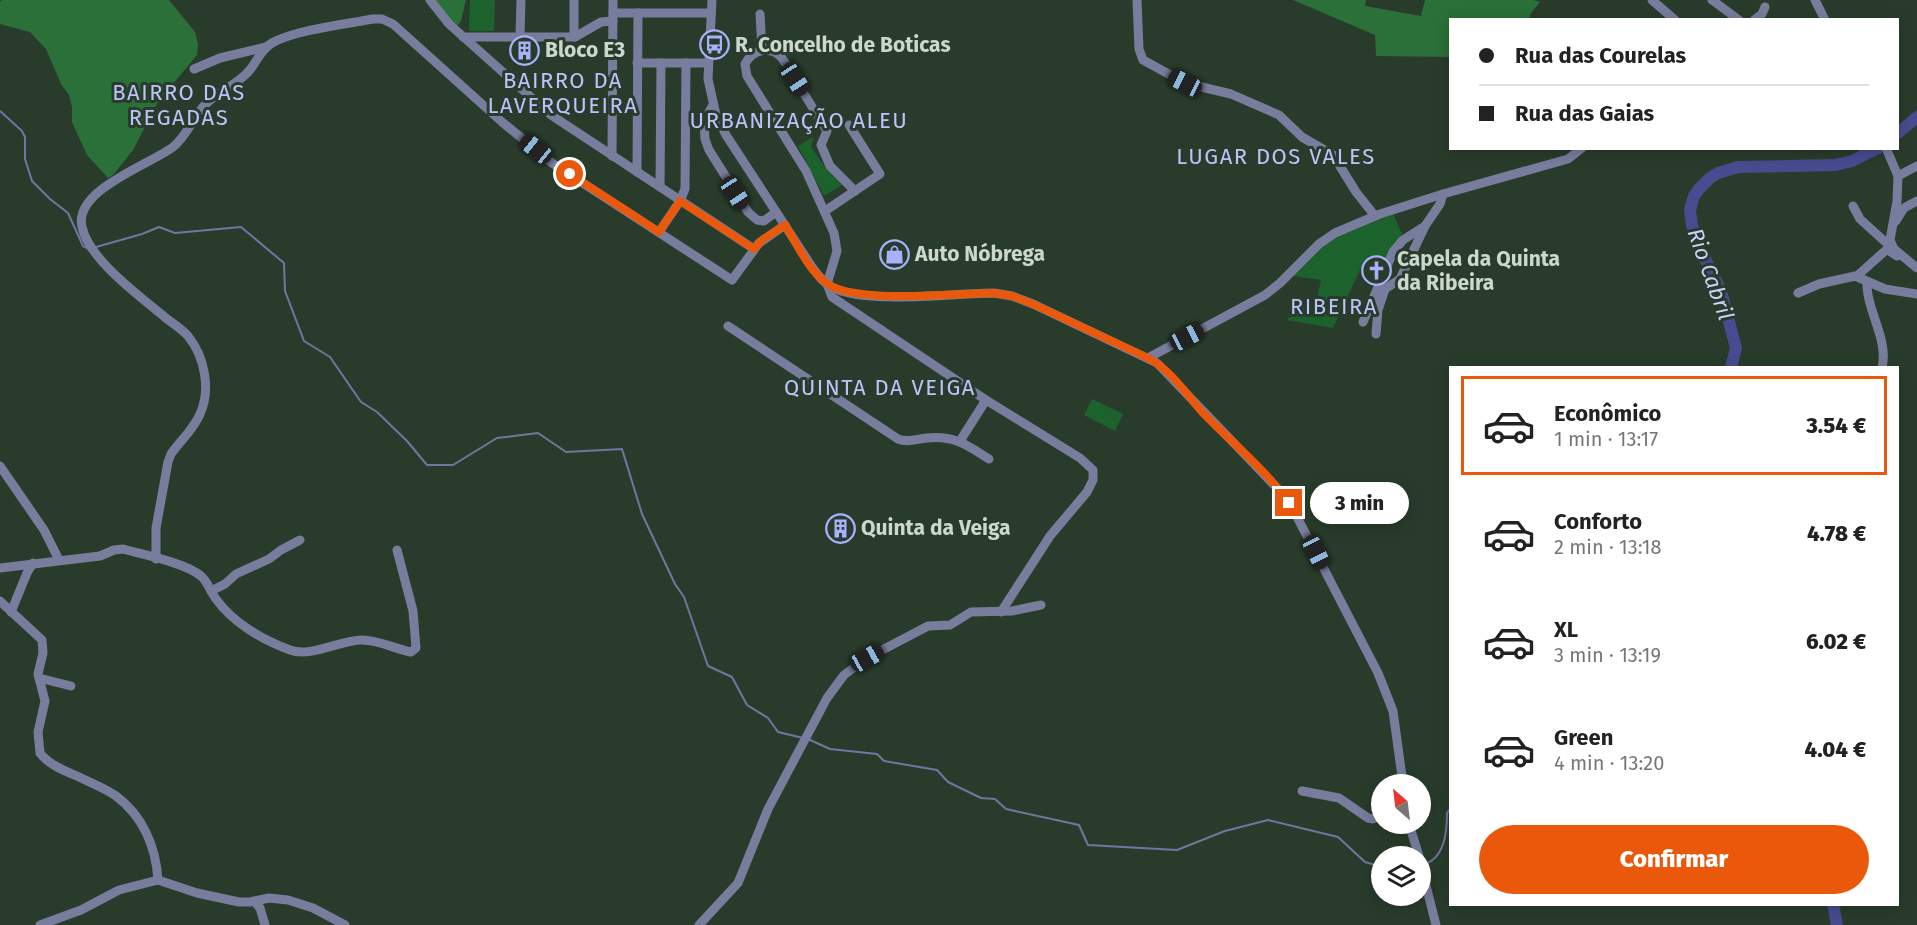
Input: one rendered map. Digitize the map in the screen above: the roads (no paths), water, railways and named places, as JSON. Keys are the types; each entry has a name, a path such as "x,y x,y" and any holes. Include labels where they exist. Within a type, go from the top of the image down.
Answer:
{"street":[{"path":"430,0 446,21 551,115 754,249"},
{"path":"520,0 520,37"},
{"path":"573,0 574,38"},
{"path":"612,156 613,0"},
{"path":"712,0 708,63 708,84 712,105 723,130 815,271 827,284 841,290 874,296 987,293 1006,295 1040,307 1148,358 1166,371 1269,478 1293,510 1370,655 1384,687 1393,711 1401,774"},
{"path":"1137,0 1139,49 1143,60 1185,83 1231,94 1279,115 1302,137 1330,152 1375,216"},
{"path":"1644,0 1672,17"},
{"path":"1652,0 1672,17"},
{"path":"1712,0 1736,18"},
{"path":"1815,0 1824,18"},
{"path":"1757,18 1762,14 1765,7"},
{"path":"463,37 574,38 613,17 638,13 711,13"},
{"path":"636,172 638,13"},
{"path":"760,14 762,50"},
{"path":"194,69 220,58 266,47 312,31 382,19 393,24 502,122 552,163 732,280 762,240 785,225"},
{"path":"156,560 156,528 167,466 171,454 201,414 206,386 203,370 188,336 131,289 94,253 81,226 81,218 86,207 102,188 174,146 202,108 242,78 266,47"},
{"path":"855,191 830,166 825,157 820,145 828,131 786,63 777,53 770,50 762,50 747,60 745,68 747,76 799,158 834,233 837,247 836,258 831,265 827,284 830,294 839,303 1091,467 1094,477 1087,492 1050,536 1001,612"},
{"path":"637,63 708,63"},
{"path":"660,187 661,63"},
{"path":"659,232 680,201 686,187 686,63"},
{"path":"712,105 704,123 706,142 713,159 750,215 764,221 776,212"},
{"path":"825,211 880,174 849,125"},
{"path":"1148,358 1266,295 1328,237 1375,216 1564,160 1574,156 1580,150"},
{"path":"1887,150 1897,172 1897,204 1889,237 1894,249"},
{"path":"1897,172 1917,166"},
{"path":"1376,334 1378,310 1384,291 1400,279 1425,226 1440,204 1443,194"},
{"path":"1894,249 1892,237 1898,217 1904,208 1917,201"},
{"path":"1852,206 1860,219 1917,268"},
{"path":"1364,322 1394,252 1403,240 1425,226"},
{"path":"1798,293 1819,284 1857,276 1886,250 1900,259 1908,260"},
{"path":"815,271 831,265"},
{"path":"1857,276 1885,289 1917,294"},
{"path":"1867,282 1880,339 1882,366"},
{"path":"839,303 841,290"},
{"path":"728,326 898,439 908,441 933,438 960,441 989,459"},
{"path":"960,441 986,400"},
{"path":"0,466 44,530 59,560"},
{"path":"211,591 225,584 236,574 269,559 300,540"},
{"path":"0,568 100,556 119,549 183,566 196,573 204,579 221,604 253,632 294,651 311,651 366,640 411,652 416,646 413,611 397,550"},
{"path":"11,612 33,563"},
{"path":"0,601 42,640 43,651 38,671 45,698 38,732 40,753 53,764 113,794 129,808 153,845 158,880"},
{"path":"699,925 738,883 768,808 835,685 844,675 867,658 928,626 950,625 971,612 1001,612 1041,605"},
{"path":"39,678 71,686"},
{"path":"1302,791 1341,799 1371,819"},
{"path":"40,925 61,922 119,890 158,880 239,902 269,898 288,900 313,908 345,925"},
{"path":"254,901 260,908 266,925"},
{"path":"1431,904 1436,925"}],"waterway":[{"path":"0,111 22,131 25,137 25,159 32,181 68,213 83,246 87,248"},
{"name":"Rio Cabril","path":"1899,132 1917,117"},
{"name":"Rio Cabril","path":"1732,366 1736,348 1721,291 1698,245 1692,225 1690,210 1694,196 1710,178 1738,167 1835,165 1852,161 1874,150"},
{"path":"96,247 159,227 175,233 241,227 284,263 285,291 304,341 330,357 361,402 377,412 407,441 427,465 453,465 497,438 538,433 566,452 622,449 642,514 675,584 684,597 708,666 732,677 747,705 768,718 778,732 803,738"},
{"path":"808,739 830,749 877,754 884,761 937,770 948,782 981,798 995,799 1006,809 1079,825 1088,845 1177,850 1225,831 1268,820 1338,837 1365,862 1371,864"},
{"path":"1431,861 1436,857 1443,843 1449,810"},
{"name":"Rio Cabril","path":"1833,906 1837,925"}],"place":[{"name":"R. Concelho de Boticas","path":"714,45"},
{"name":"Bloco E3","path":"524,50"},
{"name":"Auto Nóbrega","path":"894,254"},
{"name":"Capela da Quinta da Ribeira","path":"1376,271"},
{"name":"Quinta da Veiga","path":"840,528"}],"district":[{"name":"BAIRRO DA LAVERQUEIRA","path":"563,92"},
{"name":"BAIRRO DAS REGADAS","path":"179,104"},
{"name":"URBANIZAÇÃO ALEU","path":"799,120"},
{"name":"LUGAR DOS VALES","path":"1276,156"},
{"name":"RIBEIRA","path":"1334,306"},
{"name":"QUINTA DA VEIGA","path":"880,387"}]}
